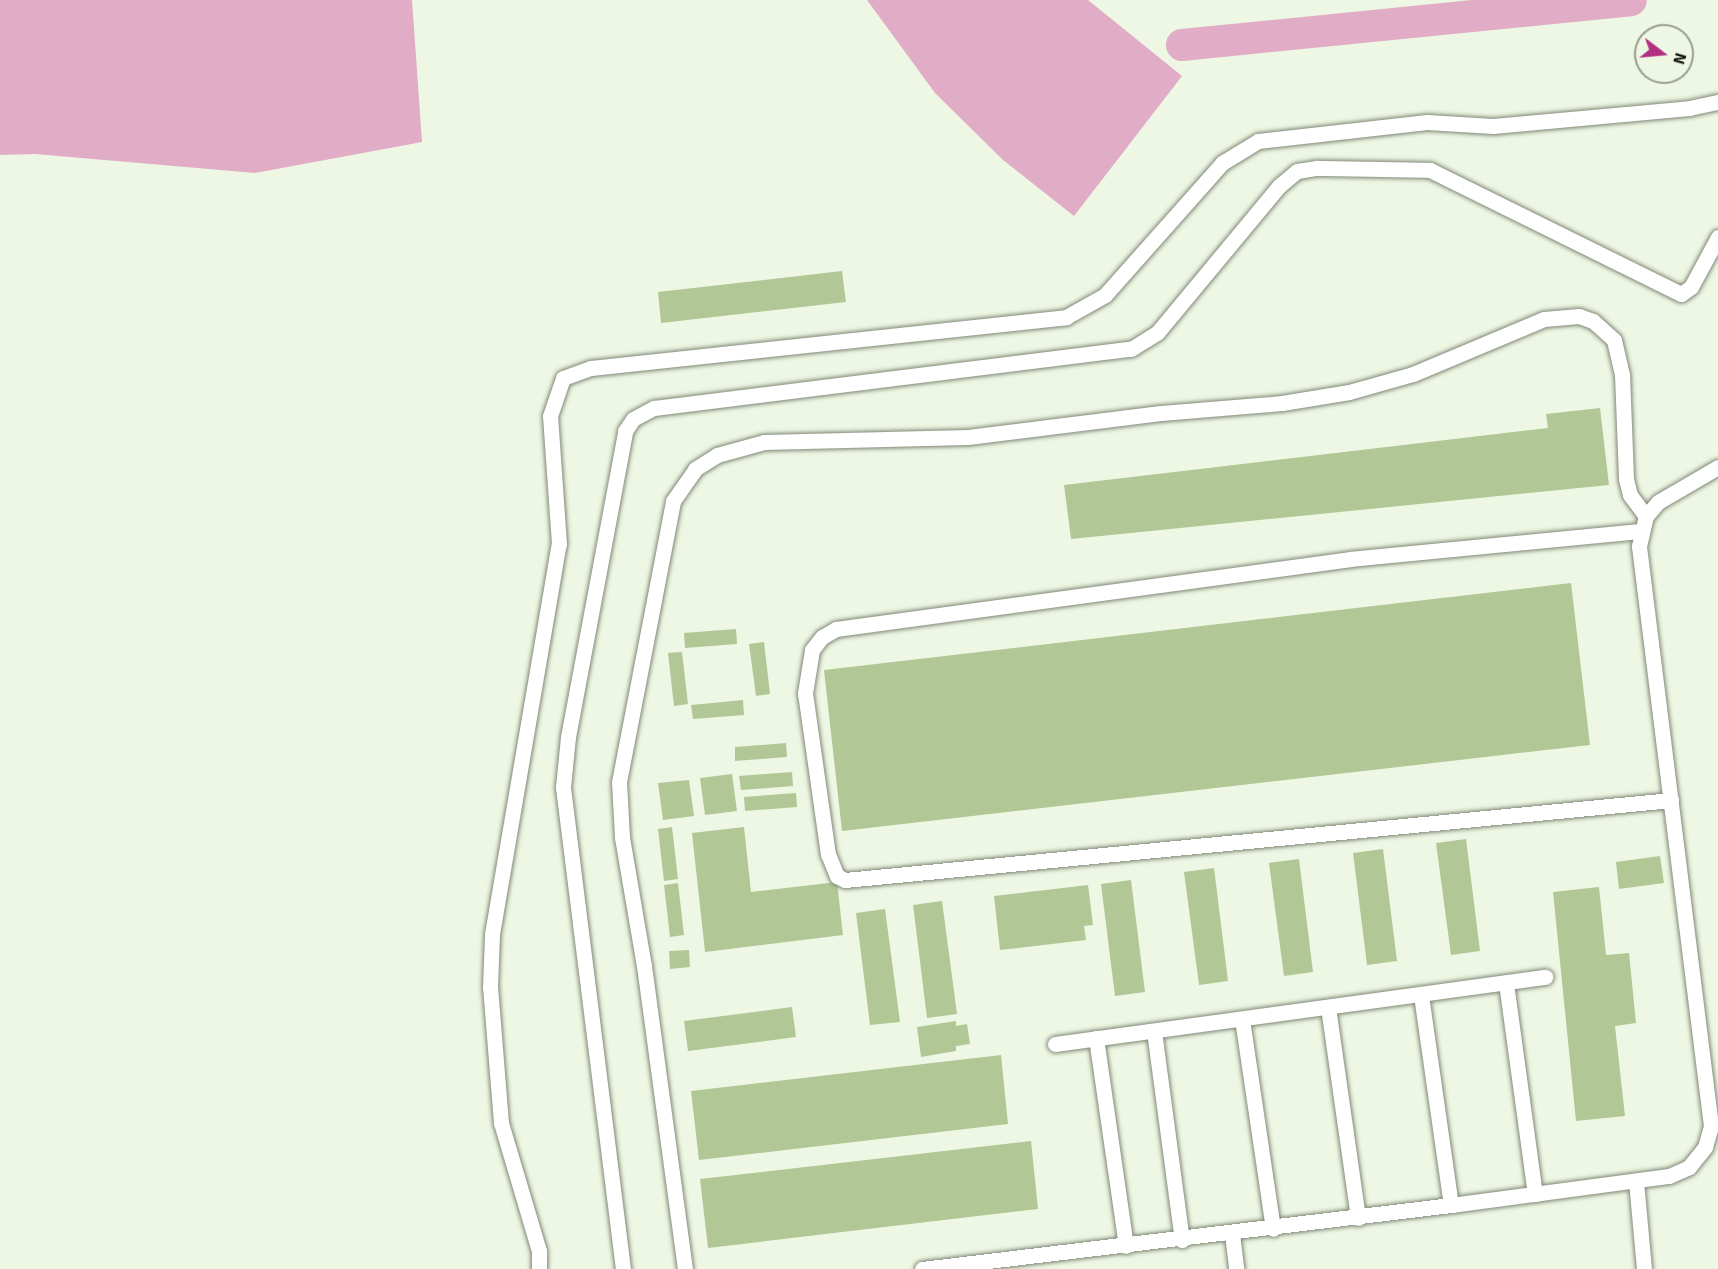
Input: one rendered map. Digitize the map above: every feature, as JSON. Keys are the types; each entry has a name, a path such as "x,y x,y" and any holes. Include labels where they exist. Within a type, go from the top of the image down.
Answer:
{"lane":[{"path":"539,1269 539,1251 501,1123 490,987 494,923 559,544 550,416 563,378 591,368 1066,316 1105,295 1222,163 1258,141 1427,122 1493,126 1689,108 1718,102"},
{"path":"623,1269 562,787 568,737 625,431 633,419 654,408 1131,349 1157,333 1279,186 1297,171 1317,168 1430,170 1681,294 1691,287 1718,237"},
{"path":"685,1269 644,966 622,837 619,782 673,501 695,469 717,455 764,442 969,437 1161,413 1282,403 1349,392 1413,374 1544,318 1579,315 1593,321 1614,340 1622,374 1626,479 1630,495 1647,516"},
{"path":"922,1269 1358,1218 1669,1176 1689,1167 1705,1147 1711,1126 1639,546 1640,531 1647,516 1658,502 1718,466"},
{"path":"1640,531 1351,559 836,629 822,637 812,650 805,693 828,854 837,876 845,880 1671,800"},
{"path":"1055,1044 1545,977"},
{"path":"1506,983 1534,1194"},
{"path":"1420,995 1451,1205"},
{"path":"1328,1008 1358,1218"},
{"path":"1242,1019 1273,1229"},
{"path":"1154,1031 1182,1240"},
{"path":"1096,1038 1126,1246"},
{"path":"1636,1181 1644,1269"},
{"path":"1232,1234 1236,1269"}],"shaded area":[{"path":"0,0 412,0 422,142 255,173 35,154 0,155"},
{"path":"867,0 1088,0 1182,76 1074,216 1003,160 935,93"}],"building":[{"path":"842,271 846,302 661,323 658,292"},
{"path":"1600,408 1609,485 1071,539 1064,485 1548,428 1546,414"},
{"path":"1571,583 1590,745 842,831 824,670"},
{"path":"736,629 737,644 685,648 684,633"},
{"path":"764,642 770,694 756,696 749,644"},
{"path":"682,652 688,704 674,706 668,653"},
{"path":"743,700 744,715 693,719 691,705"},
{"path":"786,743 787,757 735,761 735,747"},
{"path":"792,772 793,786 741,790 739,776"},
{"path":"732,774 737,811 705,815 700,778"},
{"path":"689,780 694,816 663,820 658,783"},
{"path":"796,793 797,807 745,811 744,797"},
{"path":"672,827 678,879 664,881 658,829"},
{"path":"744,827 751,892 837,882 843,935 705,952 692,833"},
{"path":"1466,839 1480,951 1451,955 1436,843"},
{"path":"1383,849 1397,961 1367,965 1353,853"},
{"path":"1660,856 1664,883 1619,889 1616,862"},
{"path":"1299,859 1313,972 1284,976 1269,863"},
{"path":"1214,868 1228,981 1199,985 1184,872"},
{"path":"1131,880 1145,992 1115,996 1101,884"},
{"path":"678,883 684,935 670,937 664,885"},
{"path":"1088,885 1093,925 1084,926 1086,940 1000,950 994,896"},
{"path":"1599,887 1606,955 1629,953 1636,1023 1615,1026 1625,1116 1576,1121 1553,892"},
{"path":"942,901 957,1014 927,1018 913,905"},
{"path":"885,909 900,1022 870,1025 856,913"},
{"path":"689,950 690,967 670,969 669,951"},
{"path":"792,1007 796,1037 688,1051 684,1021"},
{"path":"956,1021 956,1026 967,1024 970,1044 956,1046 956,1051 921,1057 917,1027"},
{"path":"1001,1055 1008,1124 699,1160 691,1091"},
{"path":"1031,1141 1038,1209 708,1248 700,1179"}],"waterway":[{"path":"1182,45 1631,0"}]}
